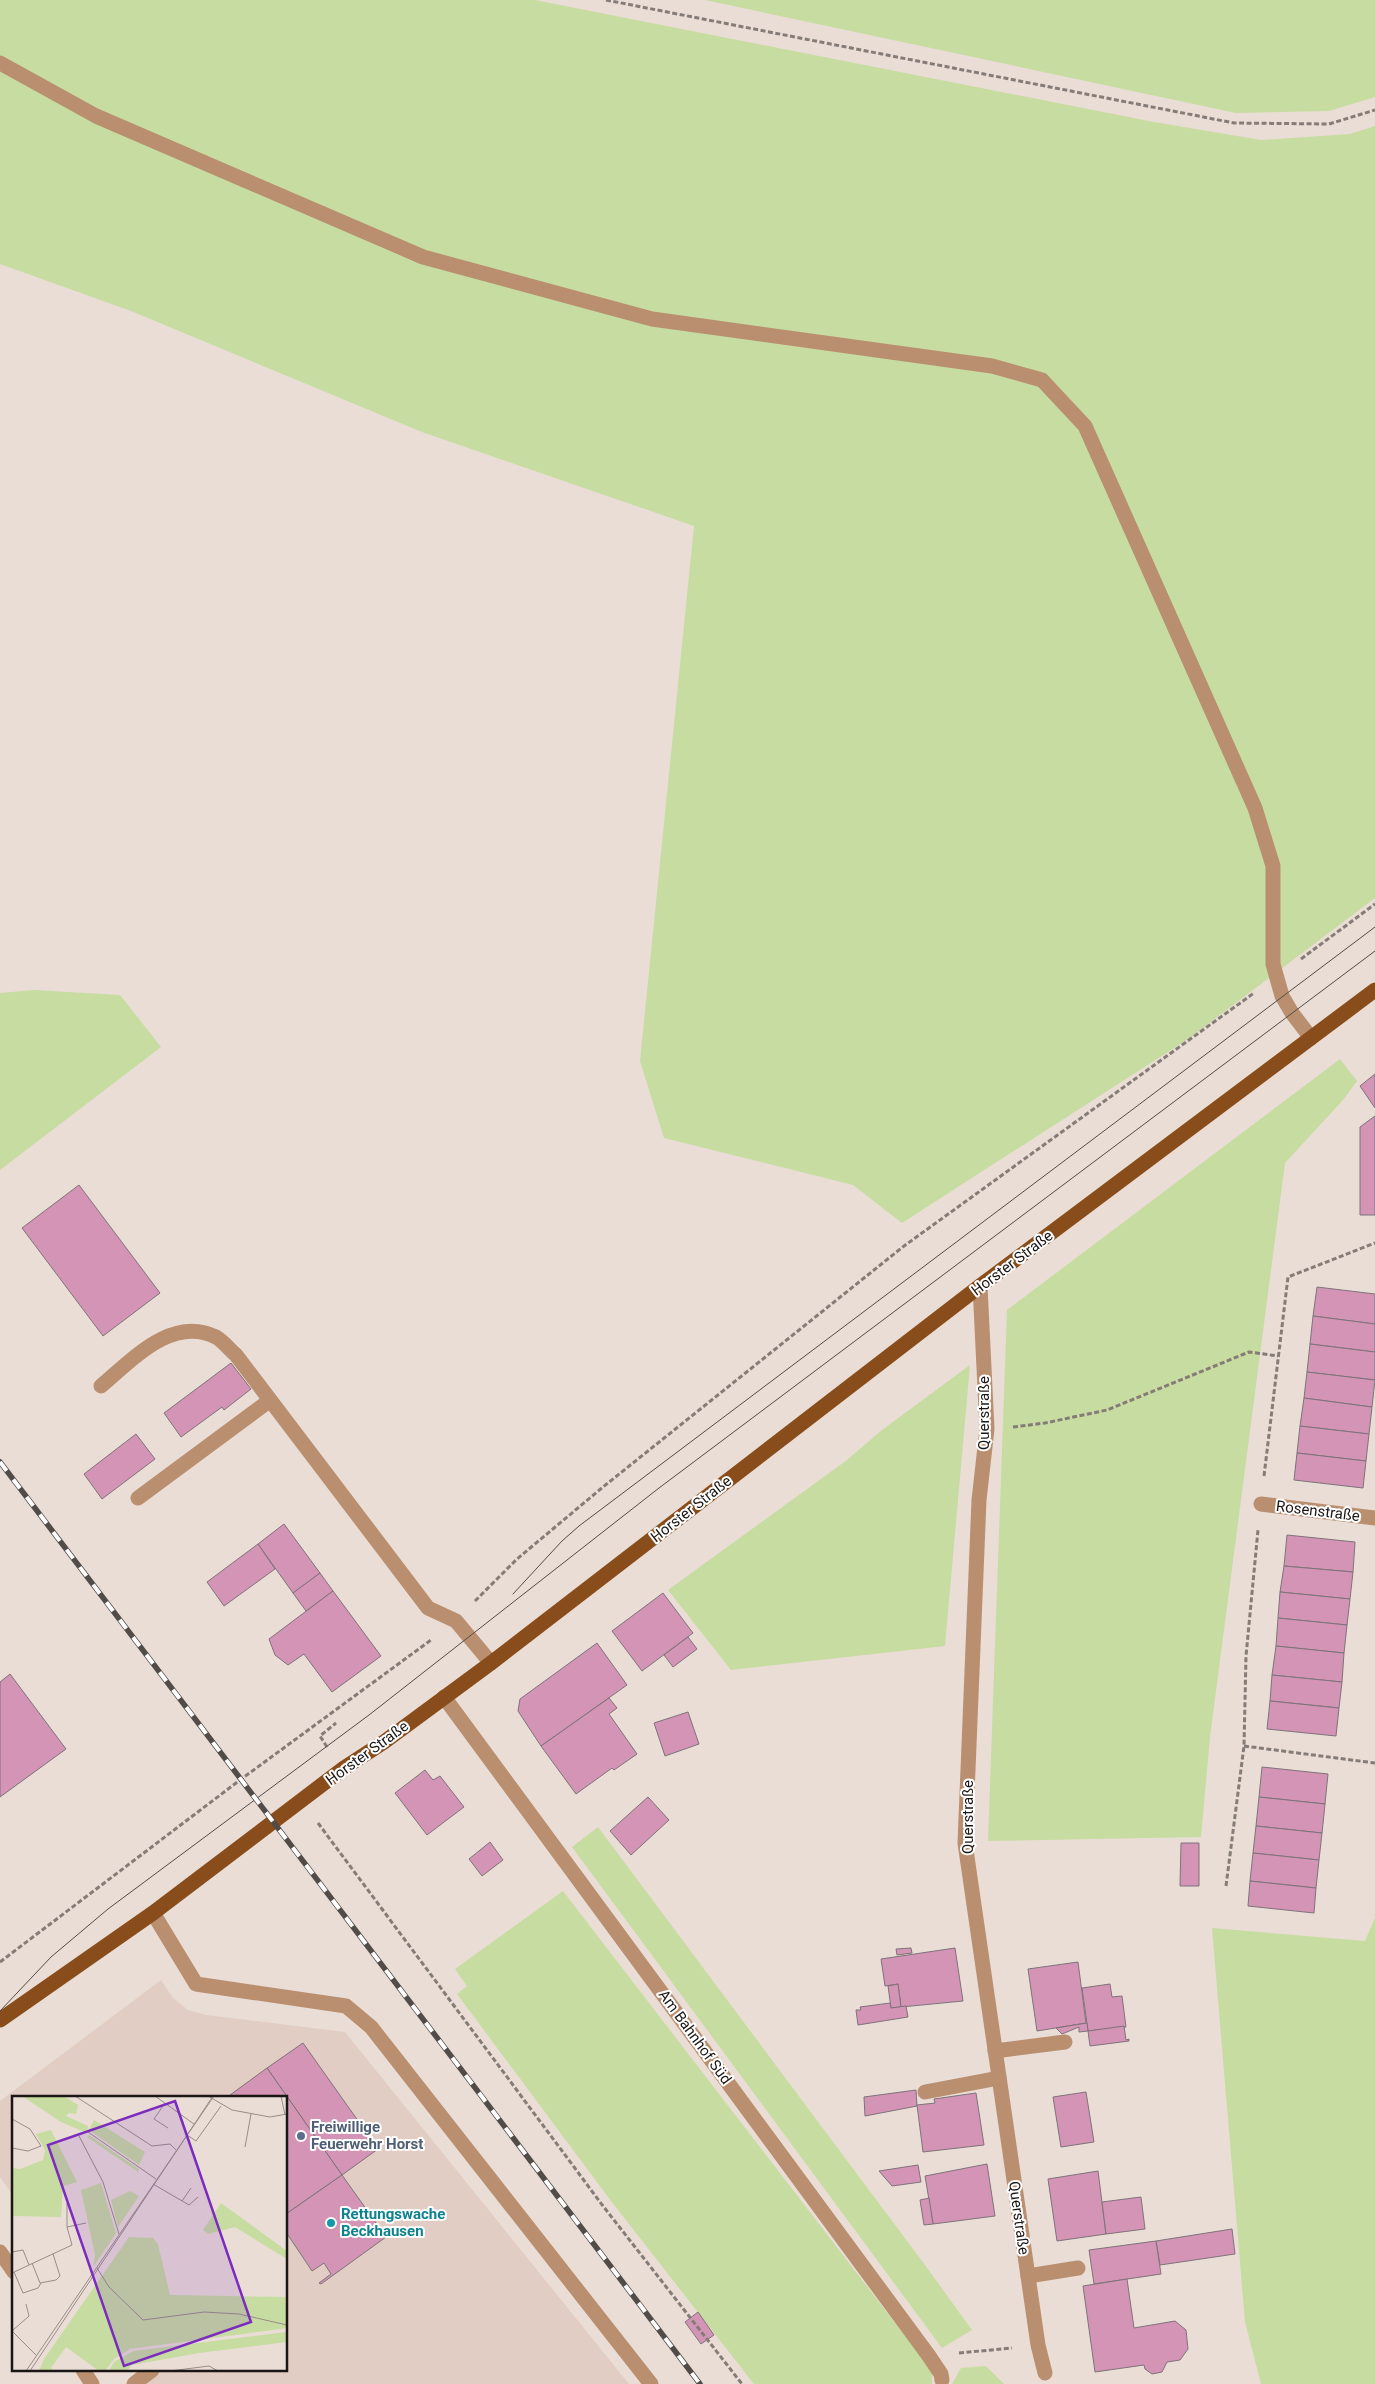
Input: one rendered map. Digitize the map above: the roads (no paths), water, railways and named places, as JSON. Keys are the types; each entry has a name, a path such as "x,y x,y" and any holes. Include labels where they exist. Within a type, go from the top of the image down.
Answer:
{"main road":[{"name":"Horster Straße","path":"0,2020 153,1913 301,1800 491,1663 980,1286 1375,990"}],"street":[{"path":"0,63 96,116 423,257 652,319 992,366 1042,380 1085,426 1255,808 1273,866 1273,964 1282,996 1292,1013 1312,1038"},
{"name":"Querstraße","path":"980,1286 987,1429 979,1500 965,1843 1038,2345 1045,2373"},
{"path":"101,1386 144,1349 165,1337 187,1330 216,1337 236,1355 269,1401 428,1608 456,1621 491,1663"},
{"path":"138,1498 269,1401"},
{"name":"Rosenstraße","path":"1261,1504 1375,1518"},
{"name":"Am Bahnhof Süd","path":"444,1696 930,2356 941,2374 942,2380"},
{"path":"153,1913 196,1984 346,2006 371,2027 652,2384"},
{"path":"995,2051 1065,2042"},
{"path":"925,2092 999,2078"},
{"path":"0,2252 12,2269"},
{"path":"1028,2276 1078,2268"},
{"path":"84,2372 92,2384"},
{"path":"134,2384 149,2372"}],"tram line":[{"path":"513,1594 562,1541 579,1526 1375,927"},
{"path":"0,2011 51,1957 108,1909 369,1715 659,1488 1375,951"}],"railway":[{"path":"0,1462 700,2384"}],"place":[{"name":"Freiwillige Feuerwehr Horst","path":"301,2136"},
{"name":"Rettungswache Beckhausen","path":"331,2223"}]}
